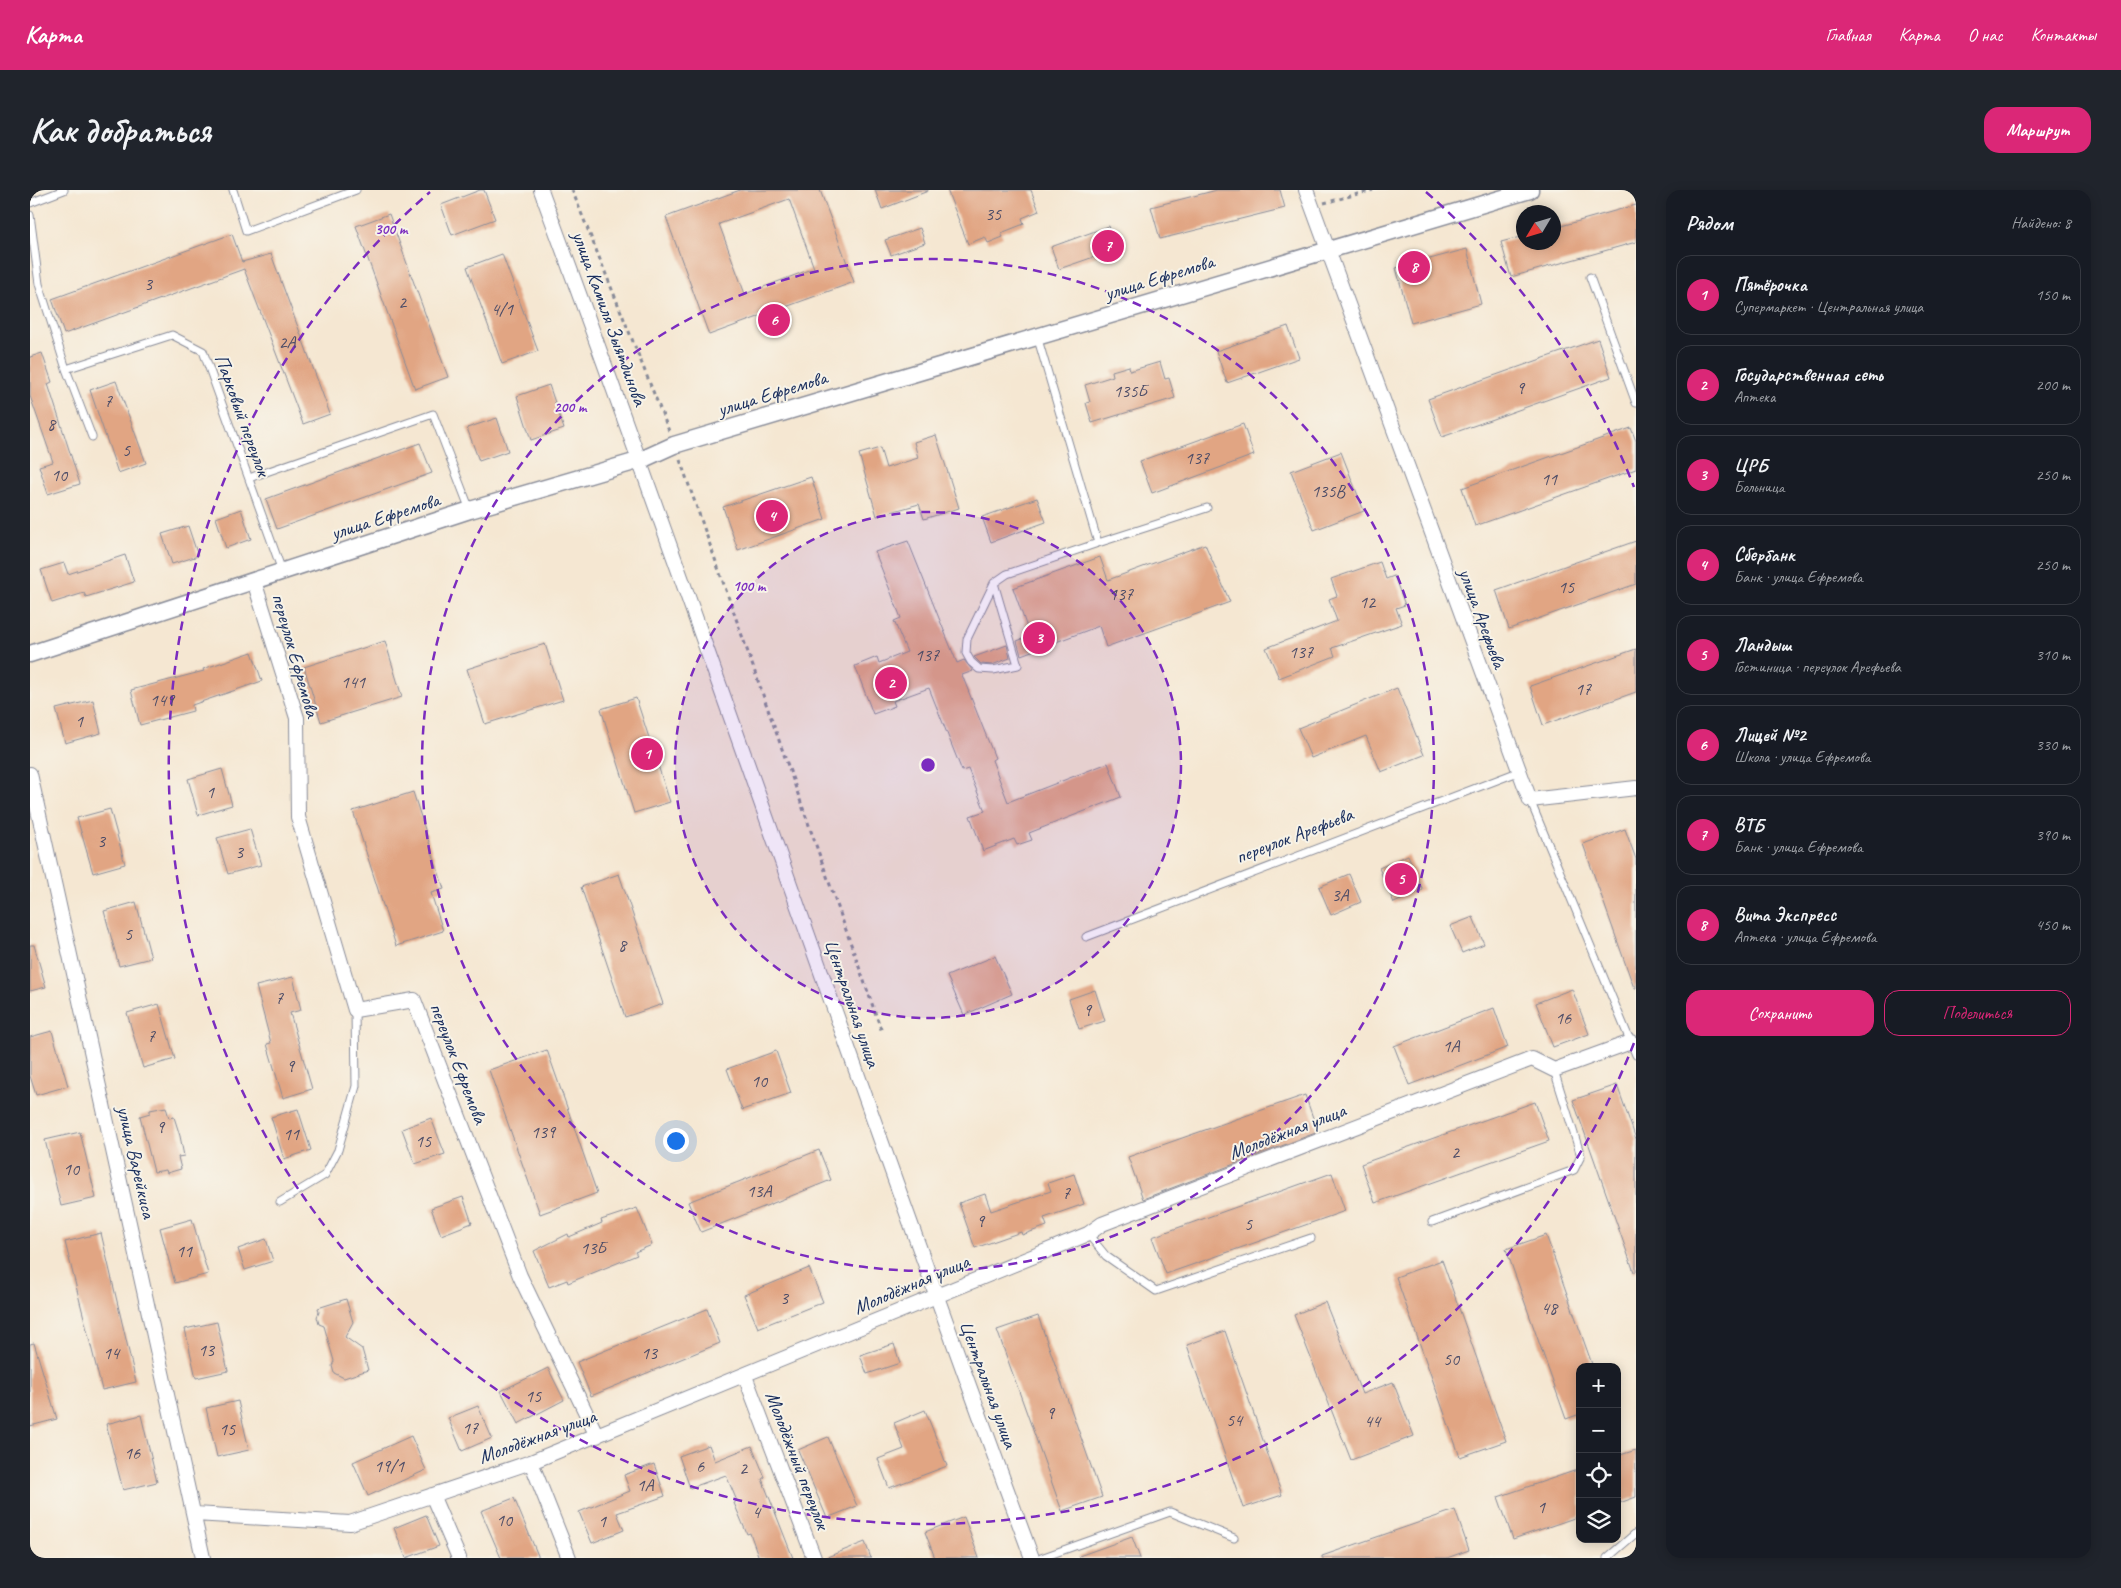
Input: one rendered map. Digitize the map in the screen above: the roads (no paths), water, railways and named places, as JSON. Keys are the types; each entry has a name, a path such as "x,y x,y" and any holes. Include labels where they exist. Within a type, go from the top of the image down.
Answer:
{"street":[{"name":"улица Камиля Зыятдинова","path":"541,190 641,460"},
{"name":"улица Арефьева","path":"1306,190 1518,772 1530,800"},
{"name":"улица Ефремова","path":"30,654 470,510 641,460 674,445 1530,190"},
{"name":"Центральная улица","path":"641,460 935,1295 1032,1558"},
{"name":"переулок Ефремова","path":"254,581 297,718 298,816 355,1010 414,1000 520,1276 597,1436"},
{"name":"улица Варейкиса","path":"30,774 195,1514 203,1558"},
{"path":"1530,800 1636,788"},
{"path":"1554,1070 1633,1048"},
{"name":"Молодёжная улица","path":"195,1514 350,1523 531,1462 745,1376 935,1295 1088,1234 1102,1224 1532,1059 1554,1070"},
{"name":"Молодёжный переулок","path":"745,1376 814,1558"},
{"path":"531,1462 569,1558"},
{"path":"432,1494 459,1558"}],"lane":[{"path":"30,203 64,190"},
{"path":"233,190 246,231 356,190"},
{"path":"30,215 39,284 66,369 92,436"},
{"path":"1590,277 1636,403"},
{"name":"Парковый переулок","path":"66,369 172,335 203,351 282,572"},
{"path":"1037,336 1098,543"},
{"path":"249,478 433,414 470,510"},
{"path":"994,583 1018,665 993,670 979,669 971,662 966,653 967,639 994,583 1007,574 1207,508"},
{"name":"переулок Арефьева","path":"1086,936 1518,772"},
{"name":"улица Арефьева","path":"1530,800 1633,1048"},
{"path":"280,1202 325,1175 338,1150 356,1086 355,1010"},
{"path":"1432,1222 1574,1170 1581,1156 1554,1070"},
{"path":"1088,1234 1106,1256 1156,1291 1310,1238"},
{"path":"1041,1558 1170,1512 1234,1538"},
{"path":"1607,1558 1636,1533"}],"place":[{"name":"ВТБ","path":"1108,246"},
{"name":"Вита Экспресс","path":"1414,267"},
{"name":"Лицей №2","path":"774,320"},
{"name":"Сбербанк","path":"772,516"},
{"name":"ЦРБ","path":"1039,638"},
{"name":"Государственная сеть","path":"891,683"},
{"name":"Пятёрочка","path":"647,754"},
{"name":"Ландыш","path":"1401,879"}]}
